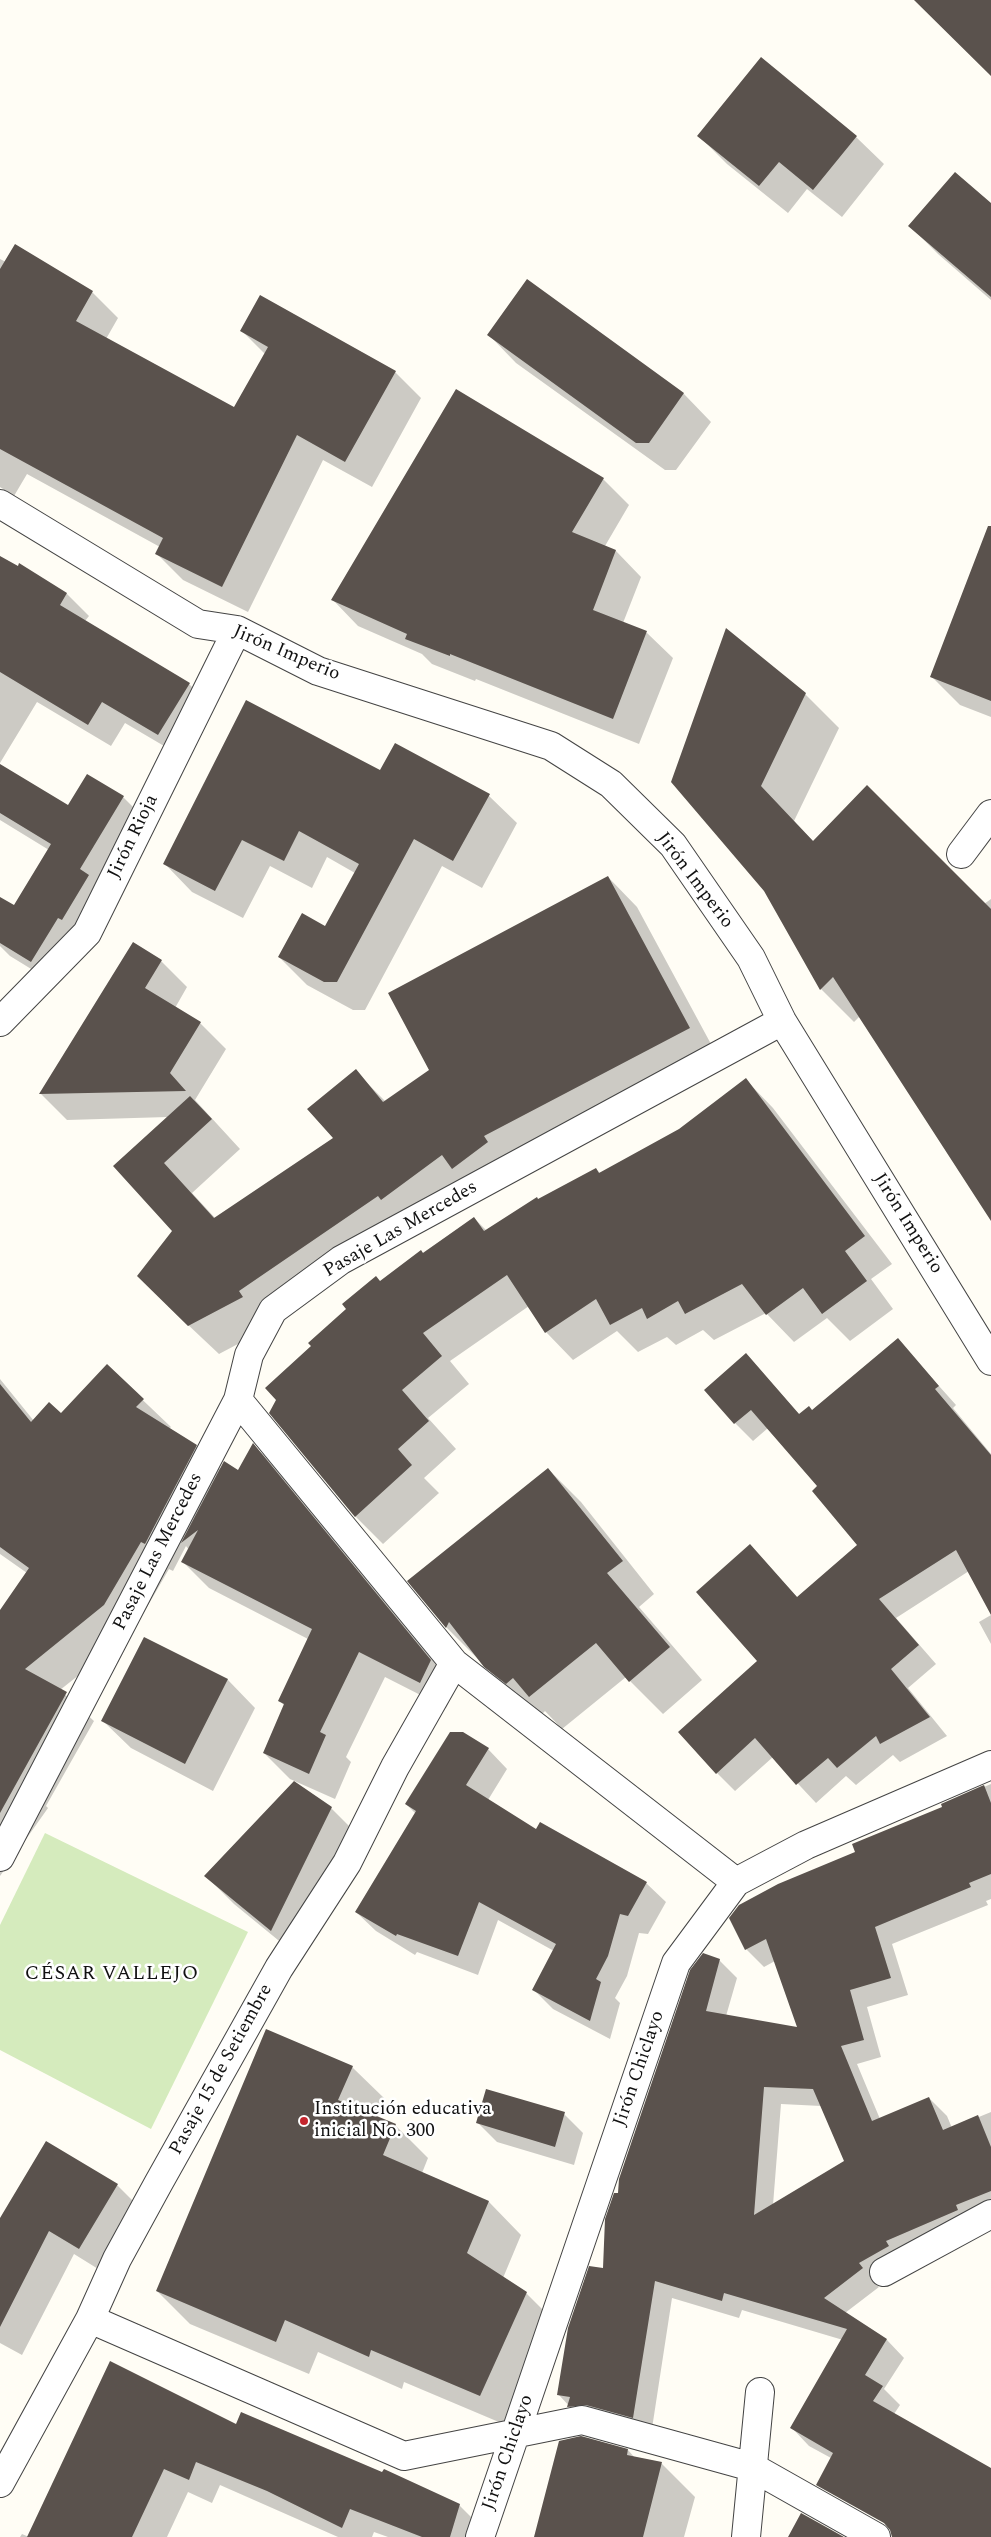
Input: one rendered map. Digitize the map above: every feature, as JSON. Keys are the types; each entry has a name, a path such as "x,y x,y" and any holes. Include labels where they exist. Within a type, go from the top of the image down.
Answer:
{"street":[{"name":"Jirón Imperio","path":"0,504 198,624 237,630 318,671 551,746 610,784 673,845 751,958 782,1021 991,1361"},
{"name":"Jirón Rioja","path":"0,1021 87,933 237,630"},
{"path":"961,854 991,814"},
{"name":"Pasaje Las Mercedes","path":"0,1857 238,1400 249,1355 273,1310 341,1260 782,1021"},
{"path":"238,1400 454,1663 736,1882"},
{"name":"Pasaje 15 de Setiembre","path":"0,2483 90,2320 117,2259 158,2184 279,1968 347,1863 394,1767 454,1663"},
{"name":"Jirón Chiclayo","path":"480,2537 676,1963 736,1882 806,1845 991,1764"},
{"path":"884,2272 991,2214"},
{"path":"90,2320 404,2456 582,2420 752,2467 876,2537"},
{"path":"746,2537 760,2392"}],"green space":[{"path":"45,1833 248,1932 151,2129 0,2050 0,1925"}],"building":[{"path":"914,0 991,0 991,76"},
{"path":"761,57 857,136 813,190 779,162 759,186 697,136"},
{"path":"955,172 991,203 991,297 908,226"},
{"path":"15,244 93,291 76,321 234,407 268,347 240,331 260,295 396,371 345,462 297,435 222,587 155,554 163,538 0,449 0,269"},
{"path":"527,279 684,393 649,443 636,443 487,335"},
{"path":"456,389 604,478 572,532 616,550 593,610 647,631 613,719 450,654 450,656 405,639 407,634 331,600"},
{"path":"988,526 991,526 991,701 930,677"},
{"path":"0,556 18,566 19,563 67,593 60,605 190,683 158,735 102,702 88,725 0,672"},
{"path":"726,628 806,693 761,786 813,841 867,785 991,909 991,1221 833,977 820,990 764,891 671,782"},
{"path":"246,700 380,770 395,743 490,794 453,861 414,839 337,982 324,982 278,957 302,913 325,926 359,864 299,831 284,861 242,840 215,891 163,864"},
{"path":"0,764 68,805 87,774 124,796 80,869 89,875 62,920 58,918 31,962 0,943 0,897 14,905 51,844 0,813"},
{"path":"608,876 690,1028 484,1136 488,1142 452,1169 442,1155 381,1200 378,1196 239,1291 243,1297 188,1326 137,1276 172,1231 113,1166 190,1096 212,1119 164,1163 214,1218 333,1138 307,1109 356,1069 383,1102 429,1070 388,993"},
{"path":"133,942 162,960 145,988 201,1022 170,1073 186,1091 39,1094"},
{"path":"746,1078 865,1236 845,1251 867,1281 822,1314 803,1288 766,1315 742,1284 685,1314 678,1301 647,1319 642,1308 610,1325 596,1299 545,1333 507,1275 423,1333 442,1356 402,1390 429,1421 398,1449 412,1465 355,1517 269,1413 276,1400 265,1388 311,1346 308,1343 346,1309 342,1304 376,1276 380,1281 421,1250 423,1253 474,1217 484,1231 537,1197 538,1199 596,1168 599,1173 679,1129"},
{"path":"898,1338 939,1386 935,1389 991,1455 991,1615 956,1550 879,1599 919,1645 891,1669 930,1717 880,1744 876,1736 837,1768 828,1758 796,1785 755,1738 716,1774 678,1732 757,1661 696,1592 750,1544 797,1597 857,1545 812,1491 817,1486 751,1410 734,1424 704,1390 746,1353 799,1414 809,1406 812,1410"},
{"path":"107,1364 144,1399 136,1407 197,1445 145,1544 141,1542 104,1605 25,1669 67,1692 0,1813 0,1610 29,1568 0,1547 0,1384 31,1422 49,1402 61,1413"},
{"path":"253,1443 431,1660 420,1683 359,1652 320,1732 326,1735 309,1774 263,1753 284,1704 278,1701 312,1629 181,1562 198,1530 181,1543 224,1461 238,1470"},
{"path":"548,1468 623,1561 607,1573 670,1647 629,1682 596,1643 529,1697 513,1678 506,1684 484,1667 449,1622 446,1628 407,1581"},
{"path":"144,1637 228,1679 185,1764 101,1721"},
{"path":"450,1732 463,1732 489,1748 466,1785 536,1829 540,1822 647,1882 628,1916 620,1914 608,1956 596,1979 601,1982 590,2021 532,1990 556,1944 479,1902 458,1956 397,1934 396,1936 355,1912 416,1811 405,1804"},
{"path":"294,1781 332,1807 271,1931 204,1876"},
{"path":"984,1785 991,1803 991,1874 969,1883 971,1887 875,1927 891,1978 850,1990 864,2040 841,2046 872,2121 929,2097 943,2130 978,2115 991,2147 991,2191 956,2205 958,2210 886,2241 889,2246 859,2263 863,2268 824,2298 887,2339 865,2375 883,2386 873,2401 991,2468 991,2537 892,2537 890,2530 884,2523 816,2485 833,2453 790,2428 847,2329 724,2293 722,2301 655,2281 633,2418 586,2405 567,2407 570,2397 557,2395 568,2328 589,2266 603,2268 605,2219 614,2193 618,2193 619,2179 690,1970 703,1953 720,1959 706,2011 797,2027 766,1939 745,1950 729,1918 739,1905 778,1884 855,1852 852,1844 942,1807 941,1804","holes":["764,2087 813,2089 844,2161 754,2215"]},
{"path":"266,2029 353,2066 338,2100 396,2124 383,2155 489,2201 467,2253 527,2292 480,2396 371,2350 369,2357 285,2320 276,2342 156,2291"},
{"path":"486,2089 565,2112 555,2147 476,2123"},
{"path":"46,2141 118,2184 79,2249 49,2231 0,2327 0,2218"},
{"path":"110,2361 236,2424 241,2412 382,2472 384,2469 460,2504 450,2537 422,2537 350,2509 342,2528 267,2491 196,2462 189,2480 164,2469 132,2537 27,2537"},
{"path":"581,2436 628,2449 627,2455 662,2462 643,2537 534,2537 559,2441"},
{"path":"801,2513 844,2537 788,2537"}],"place":[{"name":"Institución educativa inicial No. 300","path":"304,2121"}],"district":[{"name":"CÉSAR VALLEJO","path":"112,1975"}]}
